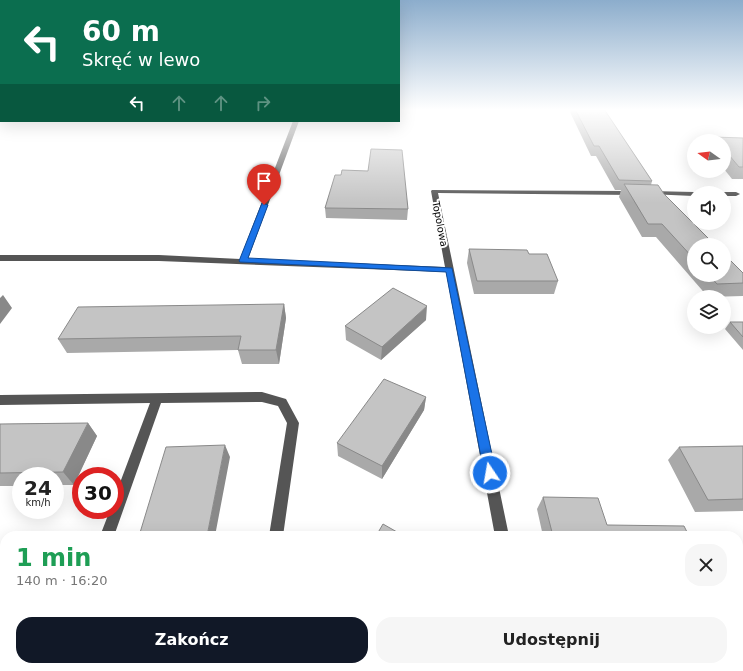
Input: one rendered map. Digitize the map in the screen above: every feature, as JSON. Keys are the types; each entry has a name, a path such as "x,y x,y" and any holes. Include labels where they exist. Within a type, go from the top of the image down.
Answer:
{"street":[{"path":"243,261 289,140"},
{"name":"Topolowa","path":"501,531 434,191 687,194"},
{"path":"731,194 736,194"},
{"path":"0,258 159,258 449,270"},
{"path":"0,400 262,397 282,402 293,423 277,531"},
{"path":"109,531 157,398"}],"building":[{"path":"591,140 625,140 652,181 619,180 599,146 594,146"},
{"path":"731,140 743,140 743,167 739,167 731,157"},
{"path":"371,149 402,150 408,209 325,208 335,175 341,175 342,170 368,171"},
{"path":"624,184 658,185 664,194 687,217 687,230 700,230 708,238 687,238 687,251 662,224 648,224"},
{"path":"469,249 527,250 529,254 547,254 558,281 477,281"},
{"path":"731,261 743,273 743,283 717,284 715,282 731,282"},
{"path":"393,288 427,306 382,347 345,326"},
{"path":"284,304 276,350 238,350 241,336 58,339 78,307"},
{"path":"731,322 743,322 743,337 731,323"},
{"path":"384,379 426,397 382,466 337,443"},
{"path":"88,423 64,470 64,467 12,467 12,473 0,473 0,424"},
{"path":"225,445 208,531 141,531 166,447"},
{"path":"743,446 743,499 708,500 679,447"},
{"path":"543,497 598,498 607,525 684,526 686,531 552,531"},
{"path":"383,524 395,531 379,531"}],"route":[{"path":"264,205 243,261 449,270 490,473"}]}
